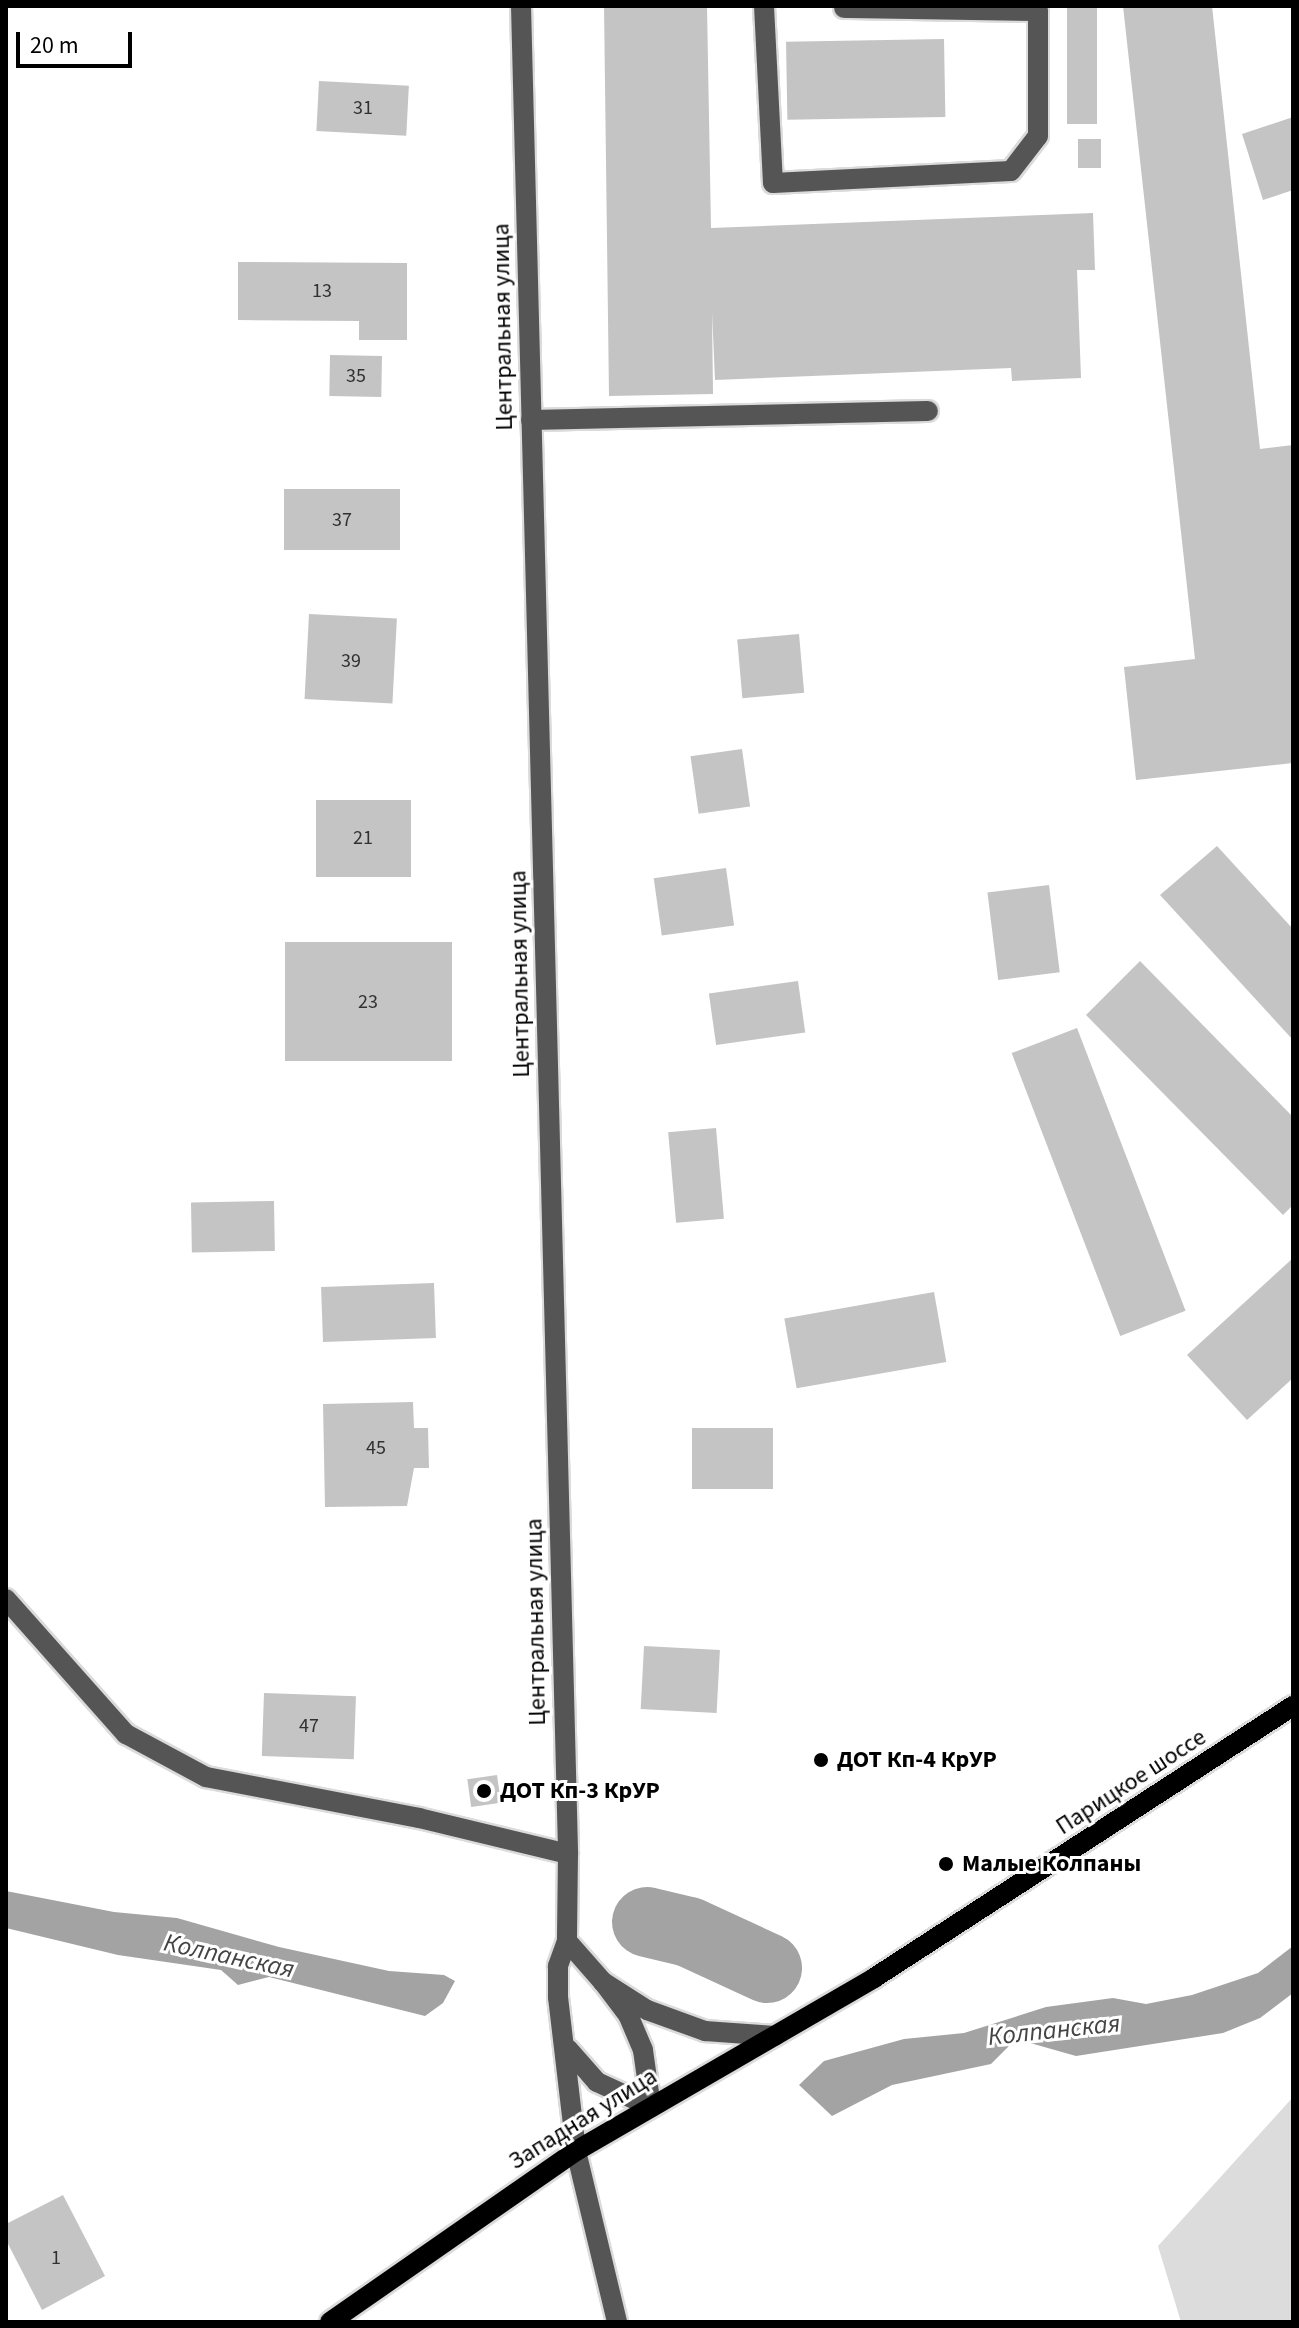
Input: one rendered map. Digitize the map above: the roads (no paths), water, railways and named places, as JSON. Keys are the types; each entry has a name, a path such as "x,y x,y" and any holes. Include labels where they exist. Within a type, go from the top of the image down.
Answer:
{"main road":[{"name":"Парицкое шоссе","path":"874,1978 1293,1706"},
{"name":"Западная улица","path":"330,2322 576,2151 874,1978"}],"street":[{"name":"Центральная улица","path":"521,6 568,1854 567,1941 558,1966 558,1997 576,2151"},
{"path":"764,6 773,183 1011,171 1038,136 1038,9 844,8"},
{"path":"531,420 928,411"},
{"path":"6,1599 126,1734 206,1777 419,1818 568,1854"},
{"path":"567,1941 628,2015 643,2050 651,2107"},
{"path":"603,1982 647,2010 685,2025 725,2035 775,2036"},
{"path":"566,2046 597,2082 651,2107"},
{"path":"576,2151 617,2322"}],"water":[{"path":"6,1891 114,1912 177,1918 279,1947 389,1971 444,1975 455,1981 443,2003 425,2016 269,1977 238,1985 221,1970 118,1955 6,1928"},
{"path":"680,1906 707,1908 760,1951 767,1968 745,1976 700,1969 648,1938 652,1914"},
{"path":"1293,1946 1293,1993 1260,2018 1223,2033 1076,2056 1016,2039 991,2064 892,2085 832,2116 799,2085 824,2061 904,2039 964,2033 1046,2007 1113,1998 1146,2004 1192,1995 1258,1973"}],"waterway":[{"name":"Колпанская","path":"647,1922 689,1932 767,1968"}],"place":[{"name":"ДОТ Кп-4 КрУР","path":"821,1760"},
{"name":"ДОТ Кп-3 КрУР","path":"484,1791"},
{"name":"Малые Колпаны","path":"946,1864"}]}
